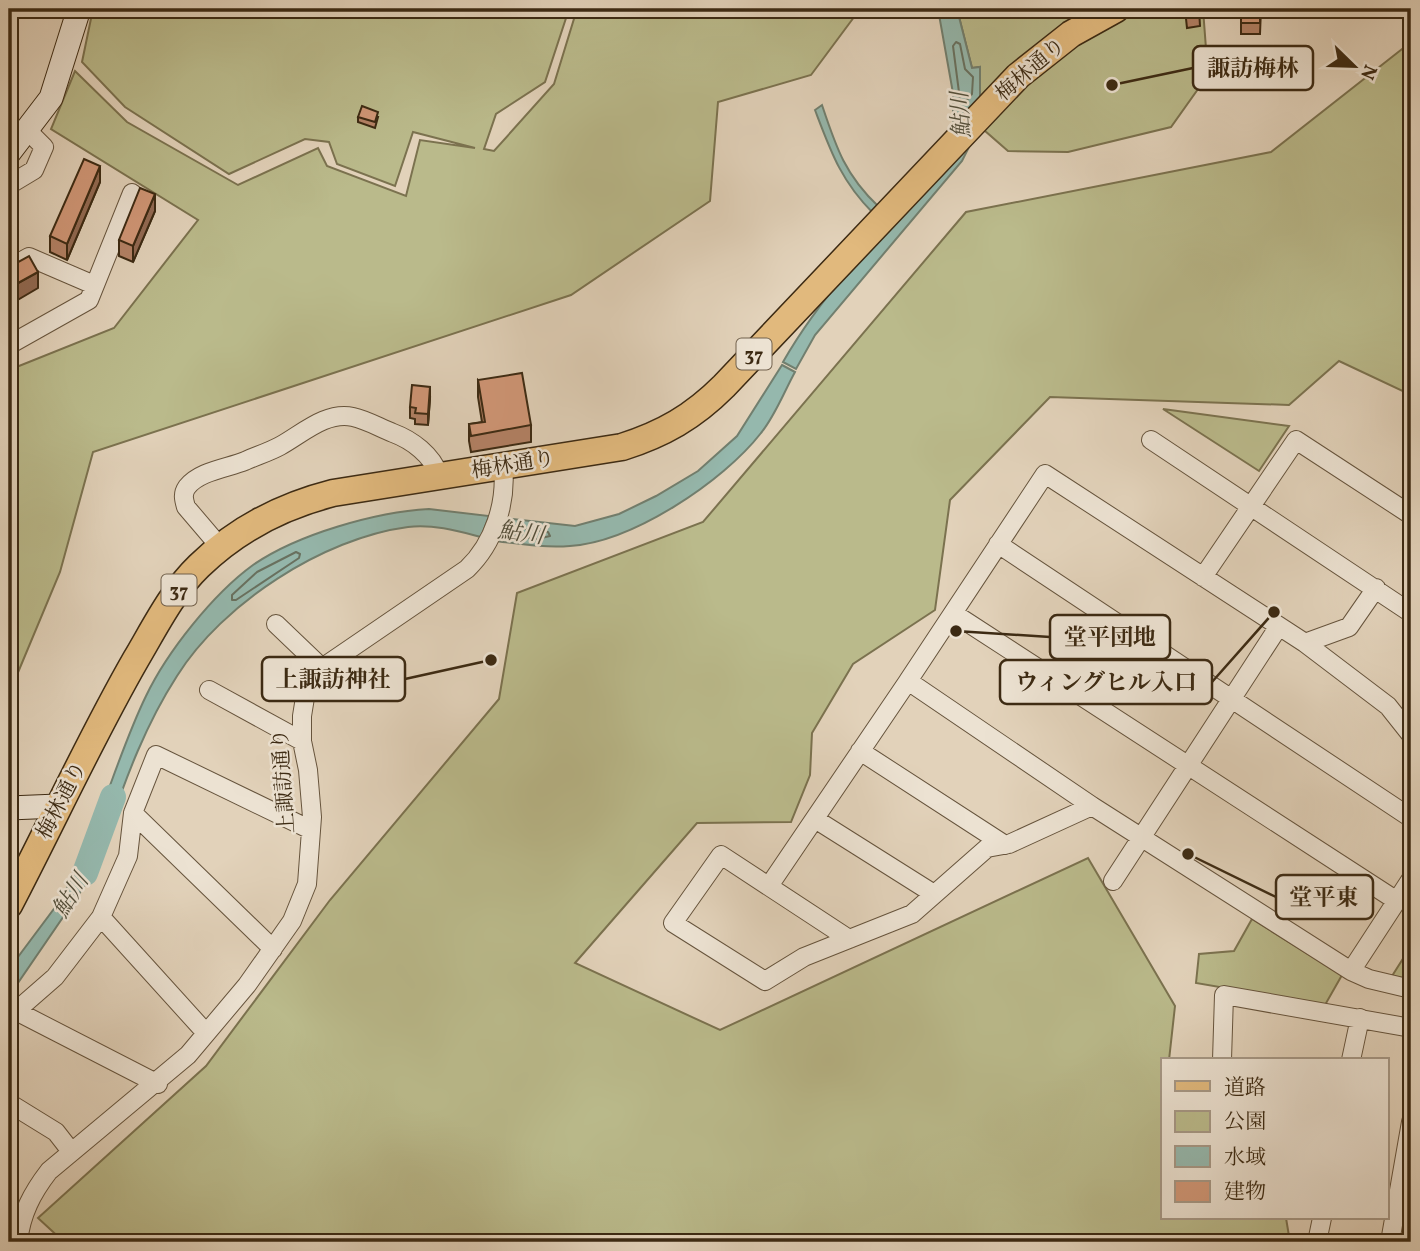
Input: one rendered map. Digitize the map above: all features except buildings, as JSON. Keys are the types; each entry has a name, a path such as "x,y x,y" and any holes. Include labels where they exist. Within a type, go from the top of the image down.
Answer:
{"main road":[{"name":"梅林通り","path":"9,905 116,694 170,601 198,567 243,530 300,501 439,475 622,447 658,435 680,424 723,386 1018,76 1071,34 1116,9"}],"street":[{"path":"9,153 29,131 51,98 79,9"},
{"path":"9,185 34,170 44,147 29,131"},
{"path":"9,345 89,300 132,193"},
{"path":"9,268 29,257 94,285"},
{"path":"221,548 186,507 183,499 185,489 192,482 228,465 237,464 281,445 316,424 352,416 403,437 425,453 439,475"},
{"path":"1151,440 1411,613"},
{"path":"1203,577 1296,440 1411,515"},
{"name":"上諏訪通り","path":"18,1242 25,1209 34,1190 71,1150 158,1084 188,1055 273,950 292,921 307,884 311,831 308,770 302,741 307,685 322,668 467,569 487,544 499,512 505,485 503,466"},
{"path":"769,886 1045,474 1306,643 1388,706 1411,735"},
{"path":"998,544 1411,818"},
{"path":"1306,643 1349,627 1376,589"},
{"path":"953,613 1397,901"},
{"path":"276,624 322,668"},
{"path":"1112,881 1279,626"},
{"path":"908,681 1092,806 1351,971 1369,979 1411,989"},
{"path":"209,690 302,741"},
{"path":"860,751 1005,845"},
{"path":"158,1084 16,1011 55,978 101,917 128,856 133,813 156,755 311,831"},
{"path":"9,808 58,806"},
{"path":"849,939 721,855 673,923 765,981 804,957 912,914 987,848 1005,845 1092,806"},
{"path":"133,813 273,950"},
{"path":"815,819 934,894"},
{"path":"1351,971 1411,879"},
{"path":"101,917 206,1033"},
{"path":"1222,1058 1224,995 1411,1028"},
{"path":"1352,1058 1360,1018"},
{"path":"9,1103 56,1132 71,1150"},
{"path":"1390,1242 1411,1122"},
{"path":"1318,1242 1322,1220"}],"green space":[{"path":"93,9 569,9 545,82 496,114 484,149 494,151 554,84 577,9 860,9 811,75 718,102 710,201 571,295 93,452 60,572 9,694 9,370 114,328 198,220 51,129 75,71 127,122 238,185 318,148 327,166 406,196 420,140 475,148 413,132 395,186 337,164 329,142 305,139 229,174 125,107 82,62"},
{"path":"957,9 1094,9 995,82 980,97 980,67 972,68"},
{"path":"1136,9 1203,9 1208,75 1171,127 1068,152 1008,151 984,130 1016,92 1052,59 1092,31"},
{"path":"1411,42 1411,395 1339,361 1289,405 1050,397 950,500 935,610 853,664 812,733 810,775 791,822 697,823 575,963 720,1030 1088,858 1175,1006 1169,1058 1161,1058 1161,1220 1286,1220 1290,1242 64,1242 38,1218 206,1066 330,900 499,699 517,593 703,522 966,212 1271,152"},
{"path":"1163,409 1289,426 1259,471"},
{"path":"1252,919 1342,975 1325,1005 1196,983 1199,954 1234,951"},
{"path":"1411,946 1411,980 1392,976"}],"water":[{"path":"938,9 957,9 972,68 980,67 980,97 953,126 953,93"},
{"path":"822,105 843,160 867,195 879,207 873,213 853,189 832,153 815,110"},
{"path":"977,131 962,161 815,335 796,369 783,362 803,330 849,270"},
{"path":"782,365 795,372 761,433 724,471 675,506 621,534 594,542 551,546 495,541 504,518 575,526 619,514 698,471 737,436"},
{"path":"429,509 489,516 481,537 417,526 376,534 342,545 309,560 278,579 247,600 220,624 196,649 156,713 130,771 108,831 93,830 131,729 155,679 192,625 222,592 253,565 314,534 385,515"},
{"path":"91,839 107,839 96,869 9,996 9,969 62,898"}],"waterway":[{"name":"鮎川","path":"85,873 113,797"}],"place":[{"name":"諏訪梅林","path":"1112,85"},
{"name":"ウィングヒル入口","path":"1274,612"},
{"name":"堂平団地","path":"956,631"},
{"name":"上諏訪神社","path":"491,660"},
{"name":"堂平東","path":"1188,854"}]}
